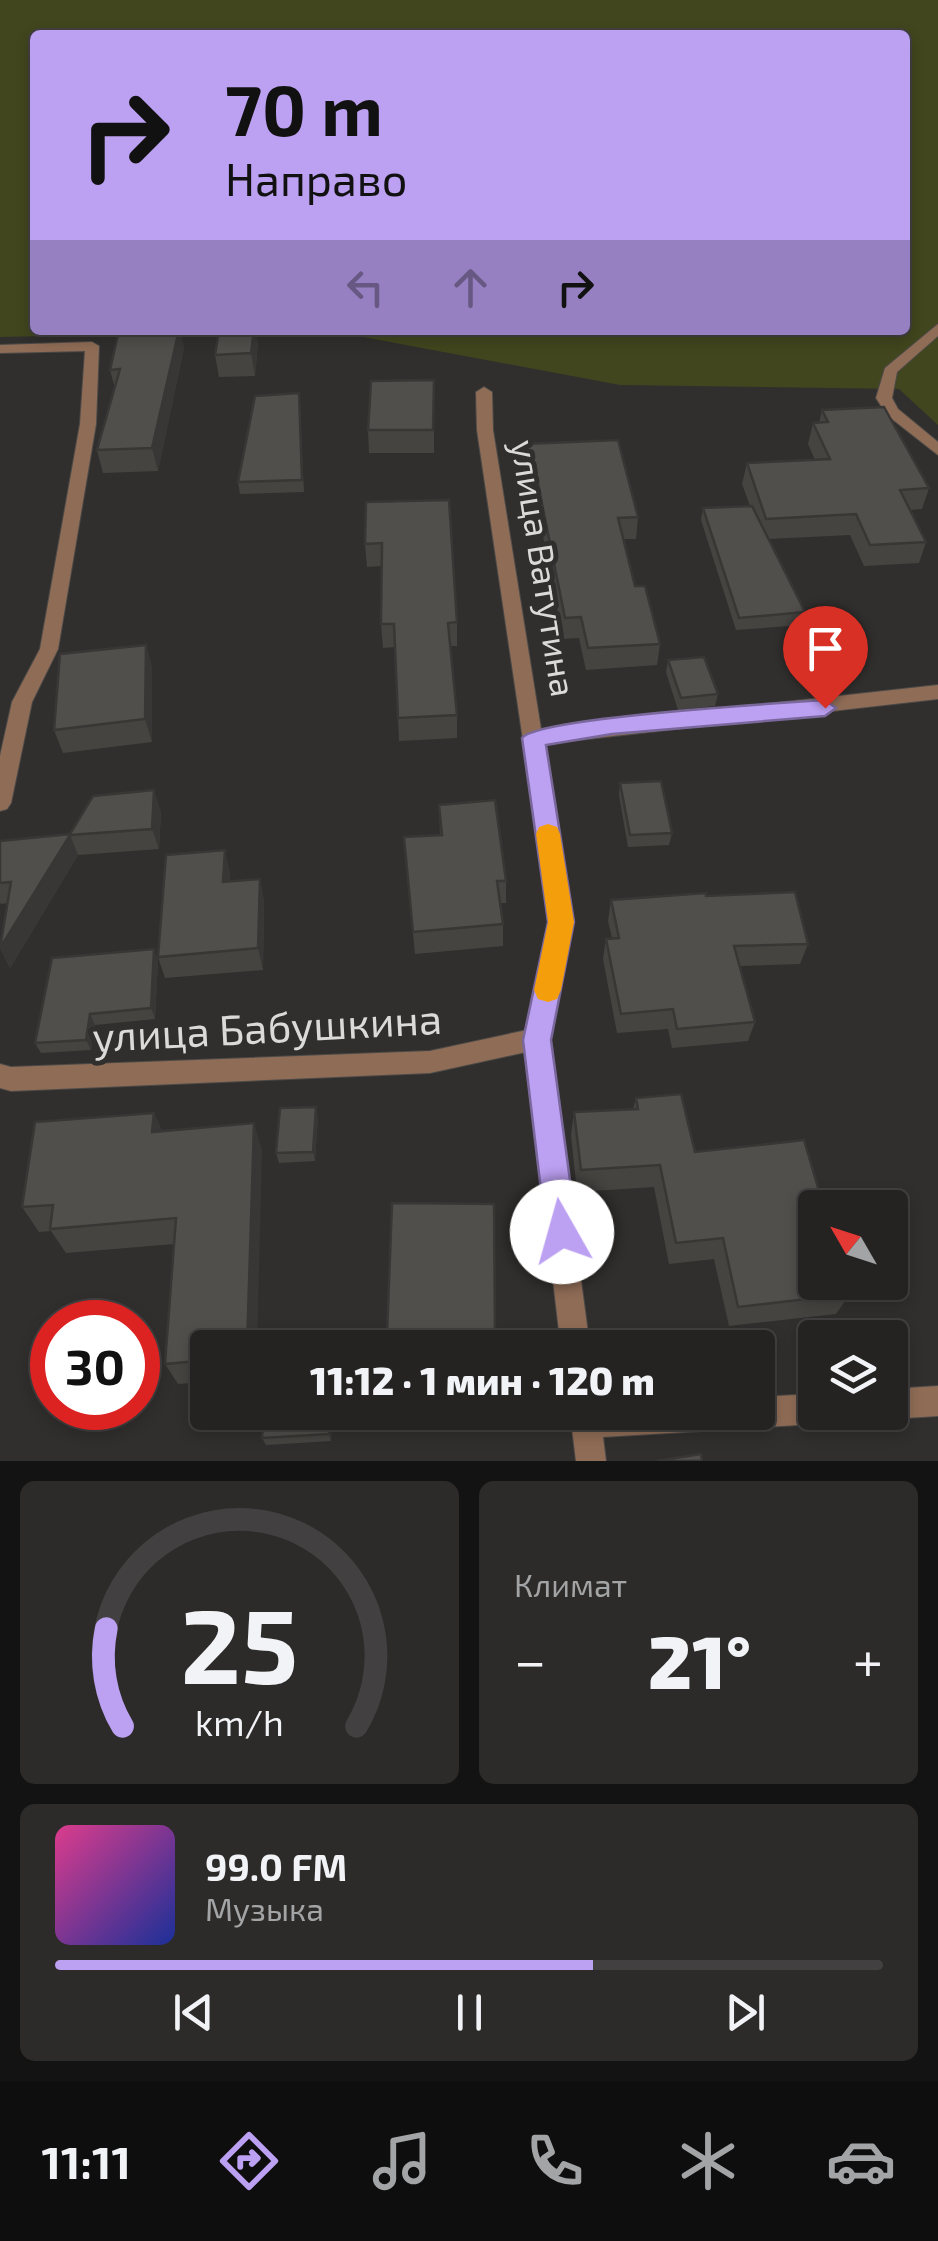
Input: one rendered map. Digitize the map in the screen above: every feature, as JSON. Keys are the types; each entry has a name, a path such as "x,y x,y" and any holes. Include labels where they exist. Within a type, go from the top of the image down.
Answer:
{"street":[{"path":"938,328 890,371 884,398 892,412 938,450"},
{"path":"0,350 92,346 88,424 81,445 49,650 22,702 0,804"},
{"name":"улица Ватутина","path":"484,392 485,430 561,922 537,1040 574,1330"},
{"path":"534,738 612,726 825,708 938,692"},
{"path":"0,698 22,702"},
{"name":"улица Бабушкина","path":"0,1076 11,1079 430,1062 537,1040"},
{"path":"908,1403 938,1401"},
{"path":"587,1430 591,1461"}],"green space":[{"path":"0,0 938,0 938,425 899,389 620,385 353,335 910,335 910,30 30,30 30,335 89,335 0,337"}],"building":[{"path":"118,335 178,335 152,448 97,450 120,369 110,370"},
{"path":"218,335 253,335 251,353 215,355"},
{"path":"434,380 433,430 368,430 371,381"},
{"path":"299,393 302,480 238,482 255,396"},
{"path":"884,407 929,488 900,490 926,542 870,545 856,514 766,519 747,463 830,459 813,423 828,422 822,410"},
{"path":"618,440 638,517 618,518 635,586 645,586 660,644 588,648 581,617 565,618 537,479 531,479 525,444"},
{"path":"449,500 457,622 448,623 457,715 398,718 394,624 381,624 382,543 365,544 366,502"},
{"path":"752,506 805,612 739,618 703,508"},
{"path":"146,645 145,719 54,730 60,654"},
{"path":"704,657 718,694 681,698 668,660"},
{"path":"661,781 672,833 630,835 620,783"},
{"path":"154,790 152,829 70,835 0,948 11,882 0,883 0,841 70,834 93,796"},
{"path":"495,800 506,881 497,881 503,924 413,932 404,837 442,835 439,805"},
{"path":"225,850 223,882 260,879 258,948 158,957 166,855"},
{"path":"795,892 808,944 734,946 755,1022 677,1029 673,1009 621,1014 606,939 619,938 611,900"},
{"path":"154,949 151,1008 90,1014 86,1040 35,1043 52,958"},
{"path":"681,1094 695,1152 804,1140 819,1190 798,1190 798,1300 738,1307 723,1238 676,1243 660,1165 581,1170 574,1112 638,1109 636,1098"},
{"path":"316,1107 313,1152 276,1153 280,1108"},
{"path":"154,1113 152,1132 254,1123 248,1330 190,1330 190,1362 165,1364 176,1218 50,1229 53,1205 22,1207 35,1122"},
{"path":"392,1203 494,1204 495,1330 387,1330"},
{"path":"263,1430 329,1430 329,1434 262,1438"},
{"path":"701,1454 702,1461 657,1461"}],"slow traffic":[{"path":"548,834 561,922 548,990"}],"route":[{"path":"562,1232 537,1040 561,922 534,738 612,726 825,708"}]}
